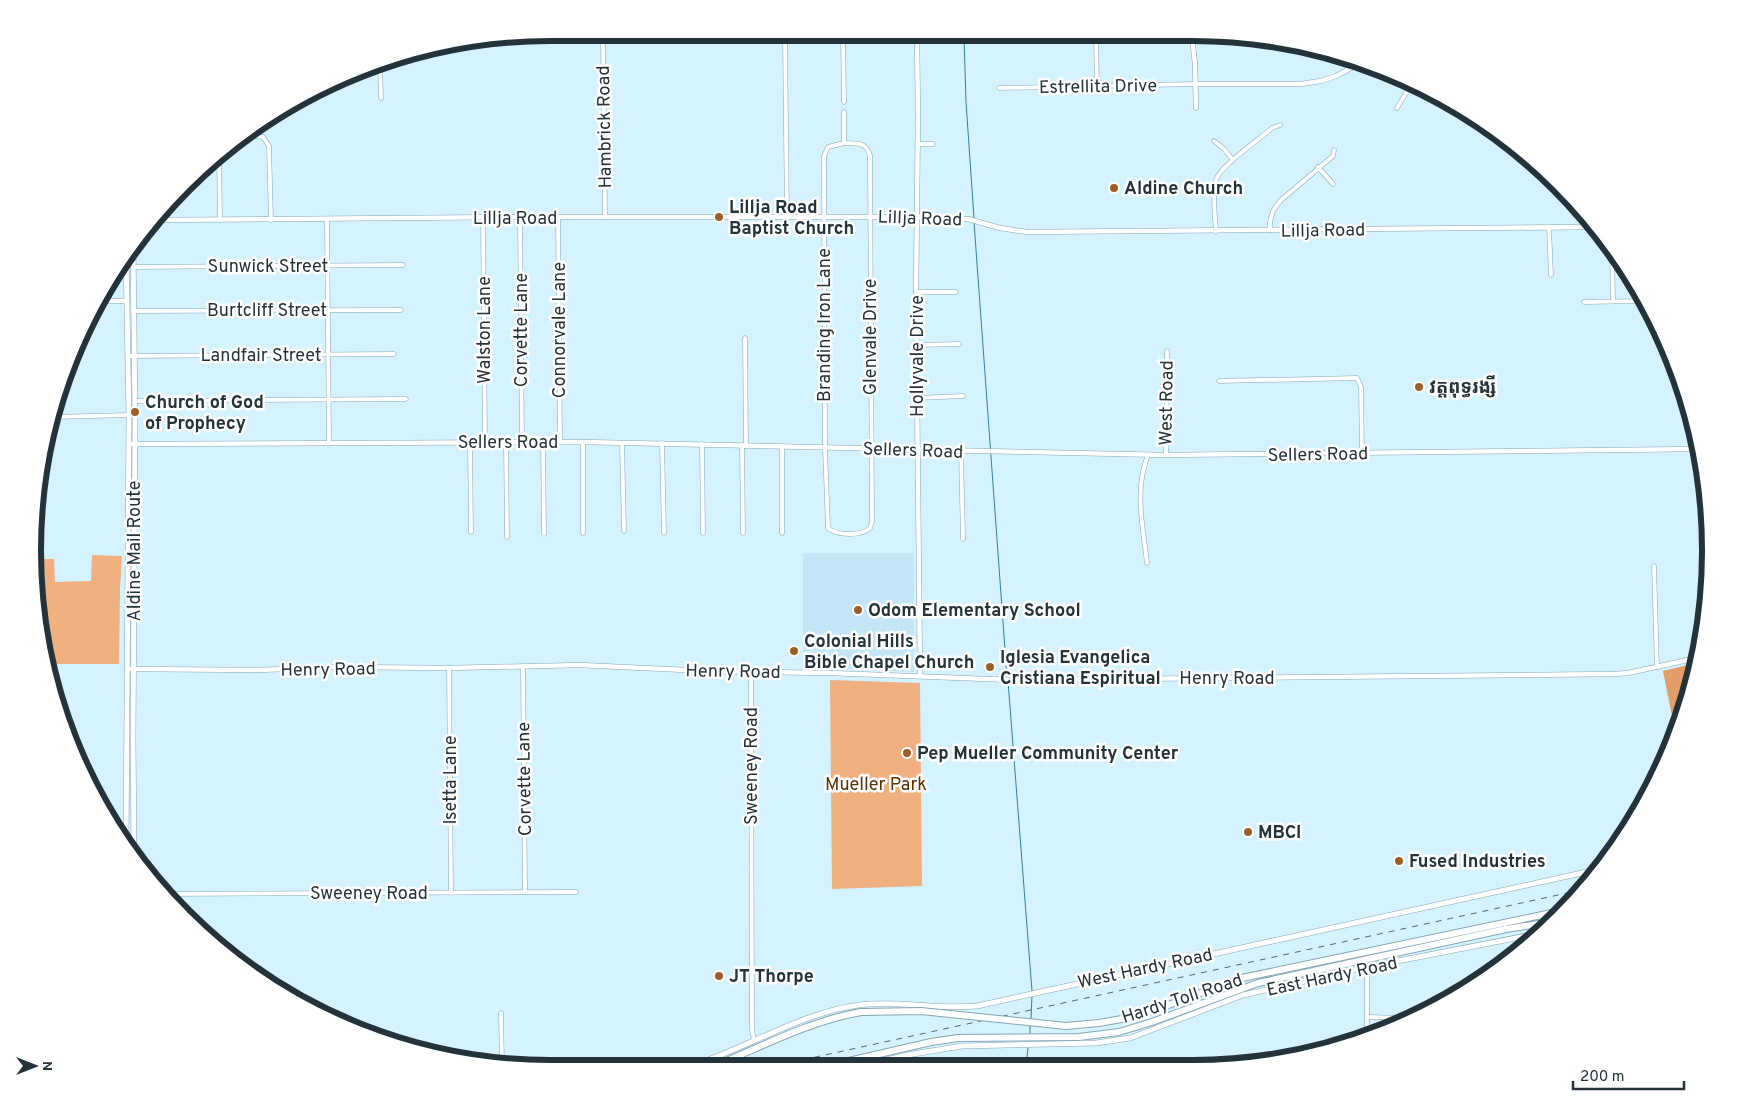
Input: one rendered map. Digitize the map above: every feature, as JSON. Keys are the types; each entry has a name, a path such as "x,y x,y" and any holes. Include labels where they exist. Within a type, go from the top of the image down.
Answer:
{"highway":[{"name":"Hardy Toll Road","path":"728,1060 799,1029 832,1018 861,1012 921,1011 1066,1026 1099,1023 1126,1018 1152,1010 1242,978 1550,913"},
{"name":"Hardy Toll Road","path":"854,1060 938,1041 969,1038 1092,1036 1119,1032 1152,1022 1258,983 1496,931 1538,924"}],"main road":[{"name":"Aldine Mail Route","path":"133,259 135,401 134,843"},
{"name":"Aldine Mail Route","path":"126,269 128,356 126,832"},
{"path":"128,561 134,560"},
{"path":"126,738 133,738"},
{"path":"127,806 133,806"},
{"name":"West Hardy Road","path":"708,1060 822,1013 859,1005 977,1006 1028,993 1588,872"},
{"name":"East Hardy Road","path":"889,1060 962,1046 1096,1043 1130,1038 1243,995 1367,967 1524,936"}],"street":[{"name":"Hambrick Road","path":"603,41 605,217"},
{"path":"785,41 788,217"},
{"path":"843,41 844,102"},
{"name":"Hollyvale Drive","path":"917,41 916,345 920,544 920,676"},
{"path":"1096,41 1097,86"},
{"path":"1192,41 1196,108"},
{"path":"1196,84 1301,84 1321,81 1353,67"},
{"path":"380,71 381,98"},
{"name":"Estrellita Drive","path":"999,88 1196,84"},
{"path":"1397,108 1409,90"},
{"path":"844,112 844,143"},
{"path":"1216,231 1216,179 1221,171 1234,160 1272,128 1280,125"},
{"path":"255,136 263,137 270,146 271,220"},
{"path":"1214,141 1224,148 1234,160"},
{"name":"Branding Iron Lane","path":"844,143 828,147 825,152 825,448 828,528 838,533 850,533"},
{"name":"Glenvale Drive","path":"844,143 863,144 870,155 870,528 863,533 850,533"},
{"path":"917,144 932,144"},
{"path":"1270,230 1270,219 1277,204 1333,156 1334,150"},
{"path":"219,164 220,220"},
{"path":"1318,167 1333,184"},
{"name":"Lillja Road","path":"164,220 520,217 916,217 970,220 1020,232 1586,227"},
{"name":"Corvette Lane","path":"520,217 522,442"},
{"name":"Connorvale Lane","path":"558,217 560,442"},
{"name":"Walston Lane","path":"483,218 485,442"},
{"path":"327,219 329,443"},
{"path":"1549,228 1550,275"},
{"path":"1612,262 1613,301"},
{"name":"Sunwick Street","path":"133,266 403,264"},
{"path":"916,292 956,292"},
{"path":"106,301 127,301"},
{"path":"1584,302 1637,301"},
{"name":"Burtcliff Street","path":"134,310 401,310"},
{"path":"743,533 745,338"},
{"path":"916,345 959,344"},
{"name":"West Road","path":"1166,455 1167,351"},
{"name":"Landfair Street","path":"128,356 394,354"},
{"path":"1219,381 1357,378 1362,387 1362,453"},
{"path":"917,398 963,396"},
{"path":"135,401 406,399"},
{"path":"60,417 128,415"},
{"path":"470,442 471,532"},
{"path":"506,442 507,537"},
{"path":"543,442 544,534"},
{"path":"582,442 583,533"},
{"name":"Sellers Road","path":"128,444 582,442 1148,455 1692,449"},
{"path":"622,443 624,531"},
{"path":"662,444 664,533"},
{"path":"702,444 703,533"},
{"path":"782,446 782,533"},
{"path":"961,451 963,539"},
{"name":"West Road","path":"1147,563 1140,513 1140,496 1144,466 1148,455"},
{"path":"1654,566 1657,667"},
{"name":"Henry Road","path":"126,669 257,670 342,667 450,668 580,665 1013,680 1606,674 1628,673 1690,660"},
{"name":"Corvette Lane","path":"523,666 525,892"},
{"name":"Isetta Lane","path":"450,668 451,893"},
{"name":"Sweeney Road","path":"751,672 752,1021 754,1040"},
{"name":"Sweeney Road","path":"175,894 576,892"},
{"path":"1367,967 1367,1029"},
{"path":"501,1013 502,1057"},
{"path":"1367,1017 1394,1018"}],"shaded area":[{"name":"Odom Elementary School","path":"803,553 914,553 914,672 803,667"},
{"path":"1688,665 1673,720 1663,671"}],"green space":[{"path":"92,555 122,556 119,664 54,664 46,617 41,559 54,559 55,582 91,581"},
{"name":"Mueller Park","path":"830,680 920,683 922,886 832,889"}],"waterway":[{"path":"964,41 966,102 974,218"},
{"path":"974,222 1007,677"},
{"path":"1008,681 1032,991"},
{"path":"1031,1019 1032,995"},
{"path":"1030,1025 1030,1034"},
{"path":"1027,1060 1028,1048"}],"railway":[{"path":"802,1060 1569,893"}],"place":[{"name":"Aldine Church","path":"1114,188"},
{"name":"Lillja Road Baptist Church","path":"719,217"},
{"name":"វត្តពុទ្ធរង្សី","path":"1419,387"},
{"name":"Church of God of Prophecy","path":"135,412"},
{"name":"Odom Elementary School","path":"858,610"},
{"name":"Colonial Hills Bible Chapel Church","path":"794,651"},
{"name":"Iglesia Evangelica Cristiana Espiritual","path":"990,667"},
{"name":"Pep Mueller Community Center","path":"907,753"},
{"name":"MBCI","path":"1248,832"},
{"name":"Fused Industries","path":"1399,861"},
{"name":"JT Thorpe","path":"719,976"}]}
